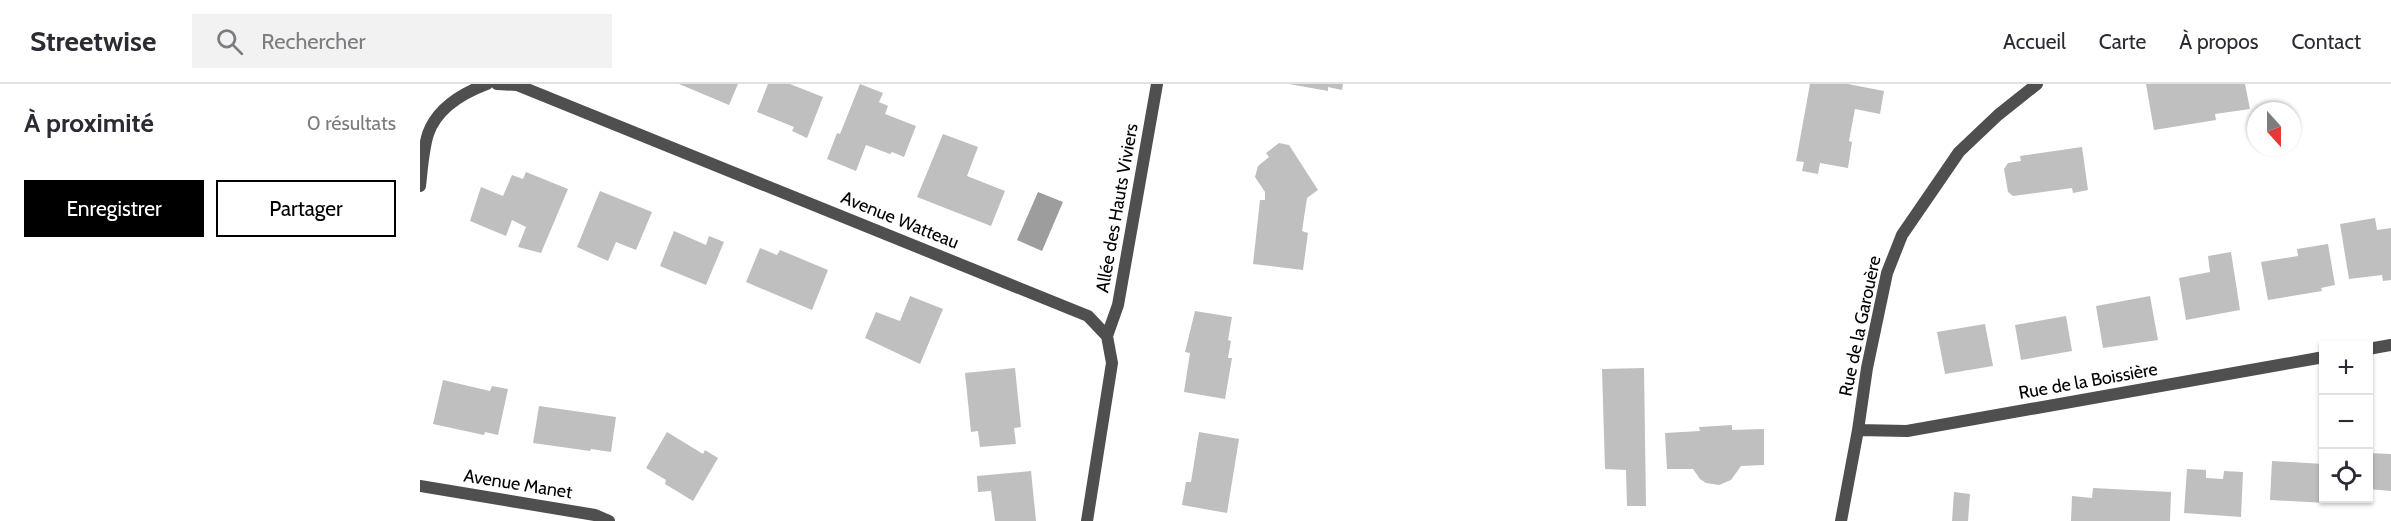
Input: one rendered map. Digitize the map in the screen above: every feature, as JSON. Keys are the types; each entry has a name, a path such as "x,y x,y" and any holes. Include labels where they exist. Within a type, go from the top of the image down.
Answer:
{"street":[{"path":"420,186 428,133 445,107 466,92 487,84"},
{"name":"Avenue Watteau","path":"497,84 517,86 528,90 1088,316 1107,336"},
{"name":"Allée des Hauts Viviers","path":"1107,336 1118,305 1157,84"},
{"name":"Rue de la Garouère","path":"1841,521 1867,368 1887,273 1902,235 1959,152 1998,115 2037,84"},
{"path":"1086,521 1112,363 1107,336"},
{"path":"2373,348 2391,345"},
{"name":"Rue de la Boissière","path":"1858,430 1907,431 2319,358"},
{"name":"Avenue Manet","path":"420,486 595,514 609,521"}],"shaded area":[{"path":"1038,192 1063,202 1042,251 1017,240"}],"building":[{"path":"679,84 738,84 729,105"},
{"path":"768,84 790,84 823,97 807,138 792,131 794,127 757,112"},
{"path":"860,84 883,93 879,102 888,106 885,114 916,126 904,157 866,145 856,171 827,159 837,133 840,134"},
{"path":"1289,84 1343,84 1342,90 1328,87 1328,91"},
{"path":"1810,84 1848,84 1884,91 1880,114 1855,109 1849,141 1852,142 1848,168 1820,163 1818,174 1802,171 1804,162 1796,161"},
{"path":"2146,84 2245,84 2249,102 2247,109 2215,114 2216,120 2154,130"},
{"path":"943,134 978,147 967,176 1005,191 991,226 917,197"},
{"path":"1279,143 1289,145 1318,190 1307,198 1302,231 1308,233 1303,270 1253,264 1260,200 1265,200 1265,192 1255,177 1258,166 1269,157 1266,153"},
{"path":"2082,147 2088,190 2073,193 2072,188 2013,196 2008,192 2004,169 2008,163 2021,161 2020,156"},
{"path":"526,172 568,189 541,253 518,247 526,227 512,220 506,236 470,221 481,187 503,196 512,175 523,179"},
{"path":"600,191 652,212 636,250 616,242 608,261 577,247"},
{"path":"2375,218 2377,230 2391,228 2391,280 2383,281 2382,275 2349,279 2340,224"},
{"path":"674,231 706,245 709,236 724,242 706,285 660,266"},
{"path":"2328,244 2335,285 2321,288 2322,291 2268,300 2261,262 2298,256 2297,249"},
{"path":"760,248 777,255 780,250 828,270 812,310 746,282"},
{"path":"2231,252 2240,310 2186,320 2179,278 2210,272 2208,256"},
{"path":"910,296 943,309 920,364 865,338 876,312 900,321"},
{"path":"2150,296 2158,340 2103,348 2096,306"},
{"path":"1195,311 1232,317 1228,358 1232,358 1225,399 1184,392 1190,353 1185,352"},
{"path":"2066,316 2072,351 2021,360 2015,325"},
{"path":"1985,324 1993,366 1945,374 1937,332"},
{"path":"1015,368 1021,427 1014,428 1016,444 980,447 978,431 971,432 965,373"},
{"path":"1644,368 1646,506 1627,506 1626,470 1605,469 1602,369"},
{"path":"443,380 490,391 492,386 508,389 498,435 485,432 484,435 433,424"},
{"path":"539,406 616,417 611,452 533,443"},
{"path":"1732,425 1732,430 1764,429 1764,465 1741,466 1731,480 1719,485 1706,483 1693,469 1667,469 1665,433 1700,431 1699,427"},
{"path":"667,432 703,454 705,450 718,458 693,501 665,484 666,480 646,468"},
{"path":"1199,432 1239,439 1227,513 1182,505 1186,482 1191,482"},
{"path":"2373,453 2391,454 2391,491 2373,489"},
{"path":"2272,461 2319,464 2319,503 2270,500"},
{"path":"2187,469 2206,470 2206,478 2223,479 2224,471 2243,472 2241,517 2184,513"},
{"path":"1031,471 1036,521 995,521 991,491 978,492 977,476"},
{"path":"2093,488 2171,492 2170,521 2071,521 2072,496 2092,498"},
{"path":"1954,492 1970,494 1968,521 1952,521"}]}
